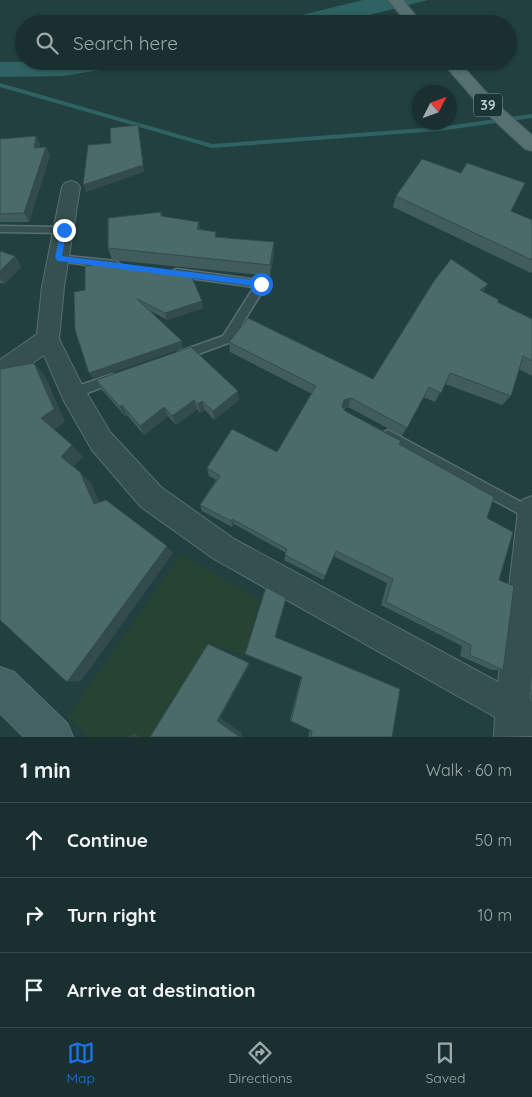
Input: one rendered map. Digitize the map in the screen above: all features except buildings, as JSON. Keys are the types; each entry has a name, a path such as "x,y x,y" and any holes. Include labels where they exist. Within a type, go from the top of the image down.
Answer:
{"main road":[{"path":"395,0 408,15"},
{"name":"39","path":"457,70 492,109 532,145"},
{"path":"0,686 53,737"}],"street":[{"path":"71,187 58,258 48,339 73,393 101,441 151,497 224,549 518,721 532,510"},
{"path":"0,374 48,339"}],"lane":[{"path":"0,229 64,230"},
{"path":"58,258 126,267"},
{"path":"164,272 261,284 227,339 173,358"},
{"path":"73,393 127,374"},
{"path":"380,432 532,514"}],"green space":[{"path":"181,554 259,599 245,656 209,642 150,737 88,737 67,717"}],"water":[{"path":"363,0 428,0 370,15 302,15"},
{"path":"0,62 15,62 15,70 100,70 63,76 0,77"}],"waterway":[{"path":"0,85 212,146 439,129 532,116"}],"route":[{"path":"64,230 58,258 261,284"}]}
